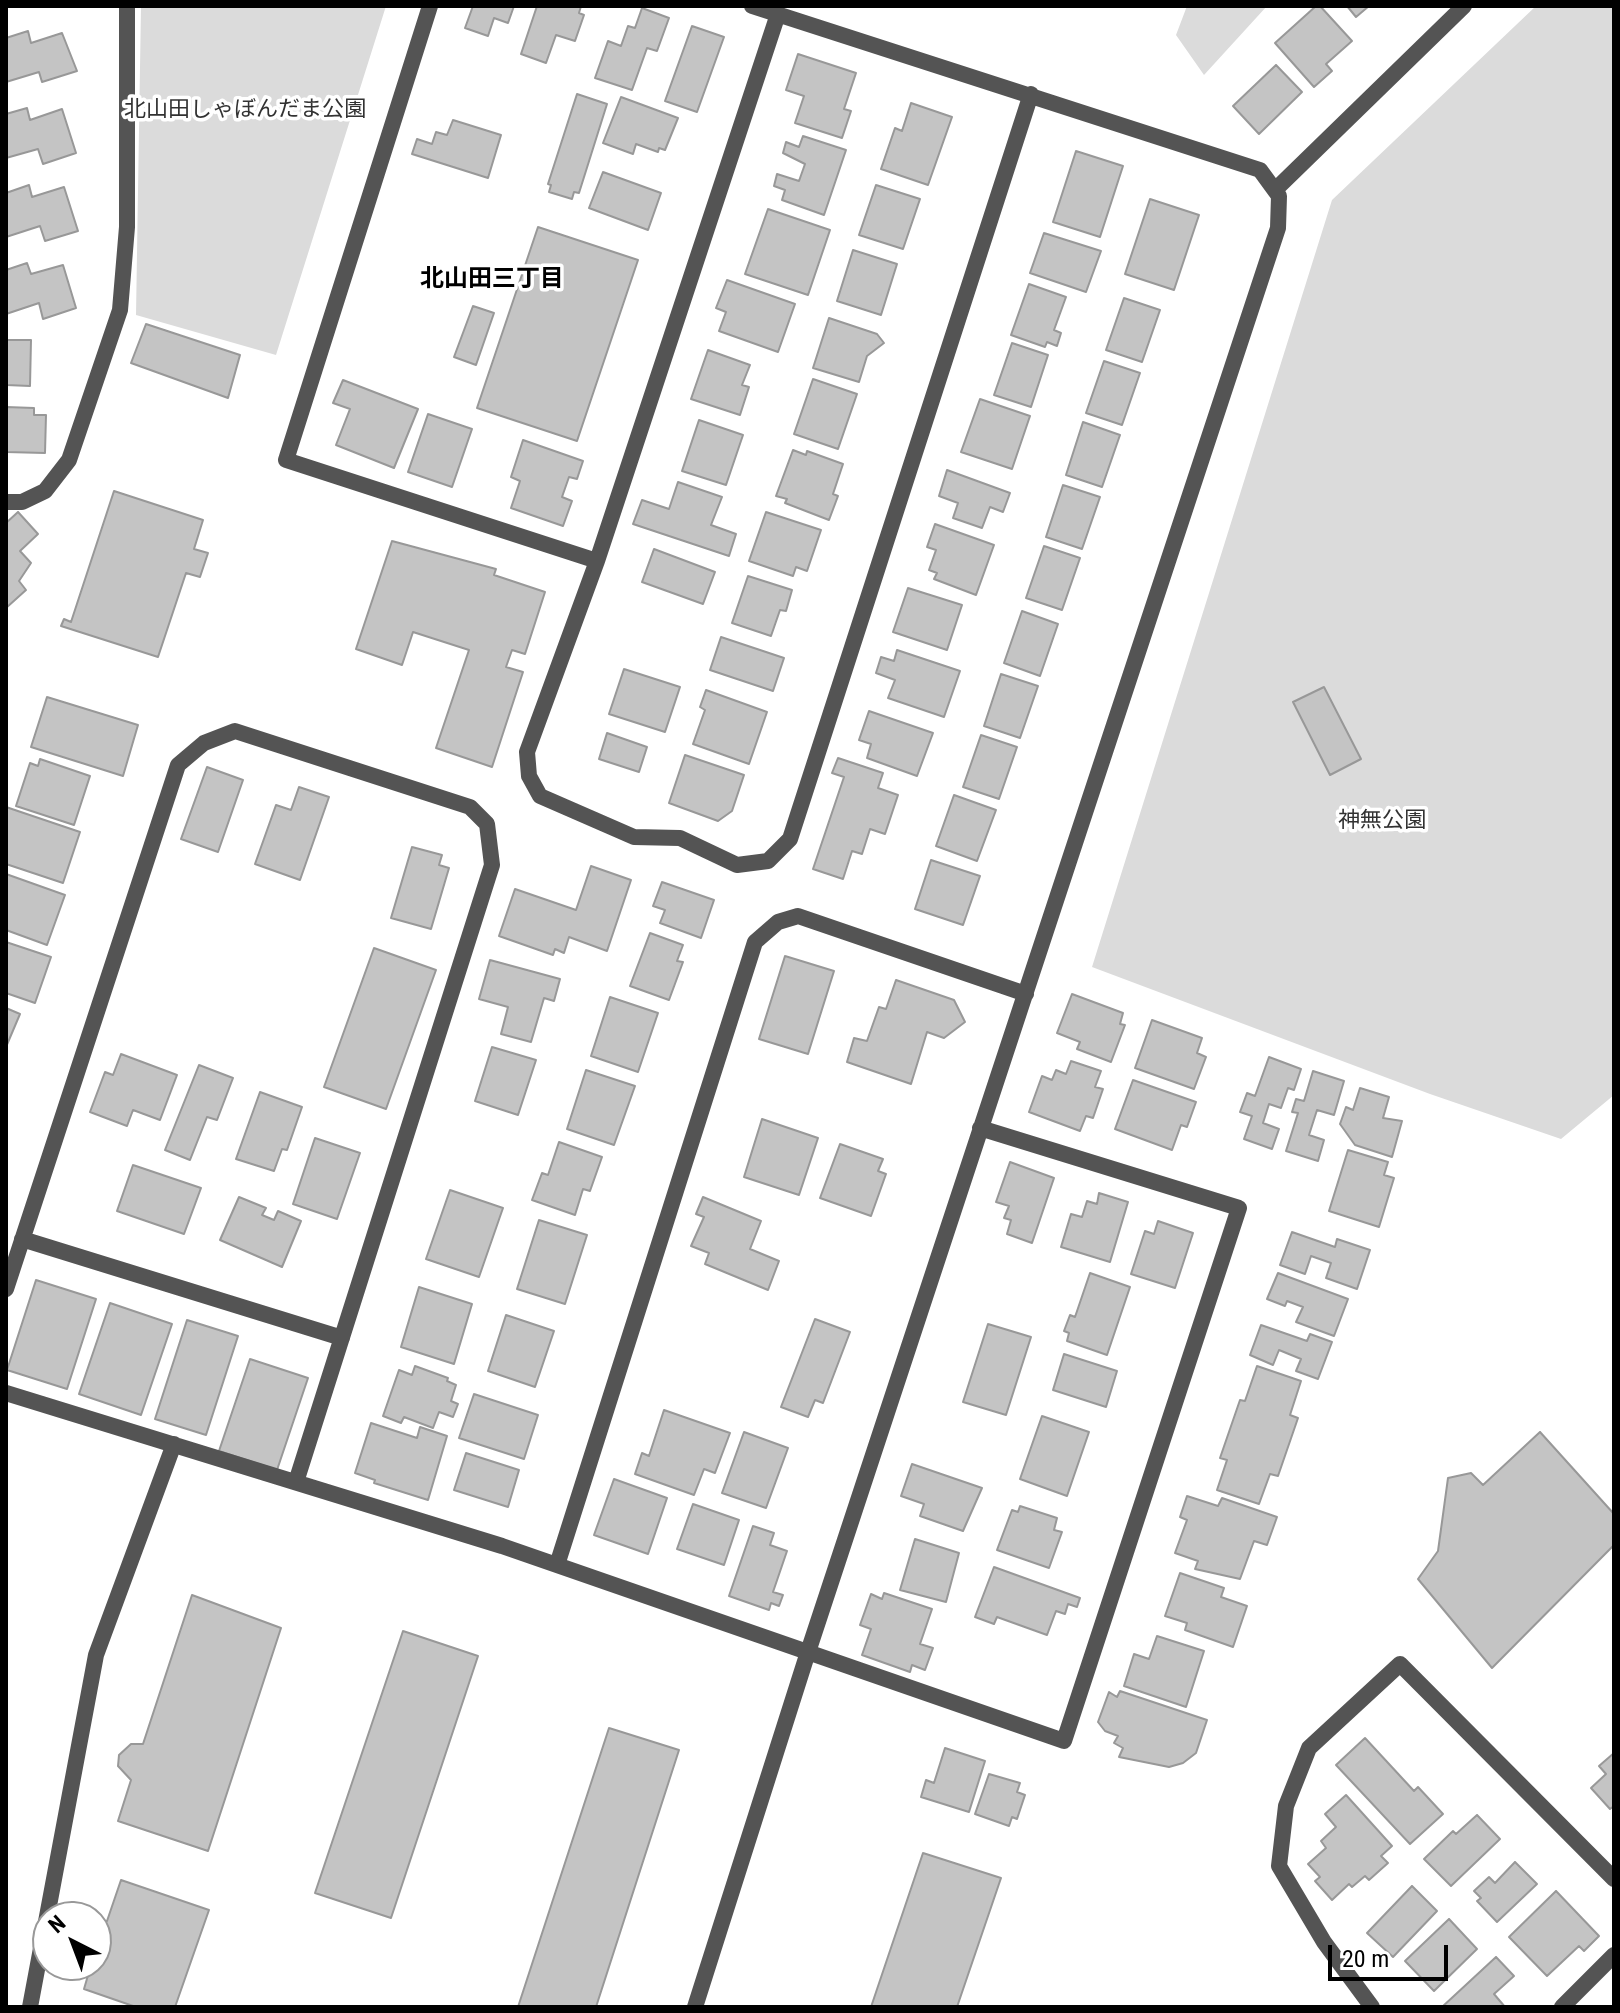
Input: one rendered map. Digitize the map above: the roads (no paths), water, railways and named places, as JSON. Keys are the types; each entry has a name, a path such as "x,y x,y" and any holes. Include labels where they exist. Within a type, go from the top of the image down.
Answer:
{"street":[{"path":"6,502 22,502 45,491 69,460 120,310 127,227 127,6"},
{"path":"430,6 286,460 597,561"},
{"path":"695,2007 808,1652 1278,228 1279,196 1260,170 752,6"},
{"path":"1275,190 1464,6"},
{"path":"778,14 597,561 527,752 529,776 540,796 634,837 680,838 737,865 768,861 790,839 1031,94"},
{"path":"6,1289 178,765 204,743 235,731 470,807 487,824 492,865 296,1482"},
{"path":"557,1565 755,942 778,922 798,916 1026,994"},
{"path":"6,1393 557,1565 1064,1741 1239,1208 980,1128"},
{"path":"22,1239 342,1338"},
{"path":"30,2007 96,1655 174,1444"},
{"path":"1372,2007 1324,1942 1279,1866 1286,1806 1309,1748 1400,1664 1614,1879"},
{"path":"1562,2007 1614,1955"}],"district":[{"name":"北山田三丁目","path":"492,280"}],"park label":[{"name":"北山田しゃぼんだま公園","path":"245,110"},
{"name":"神無公園","path":"1382,821"}]}
